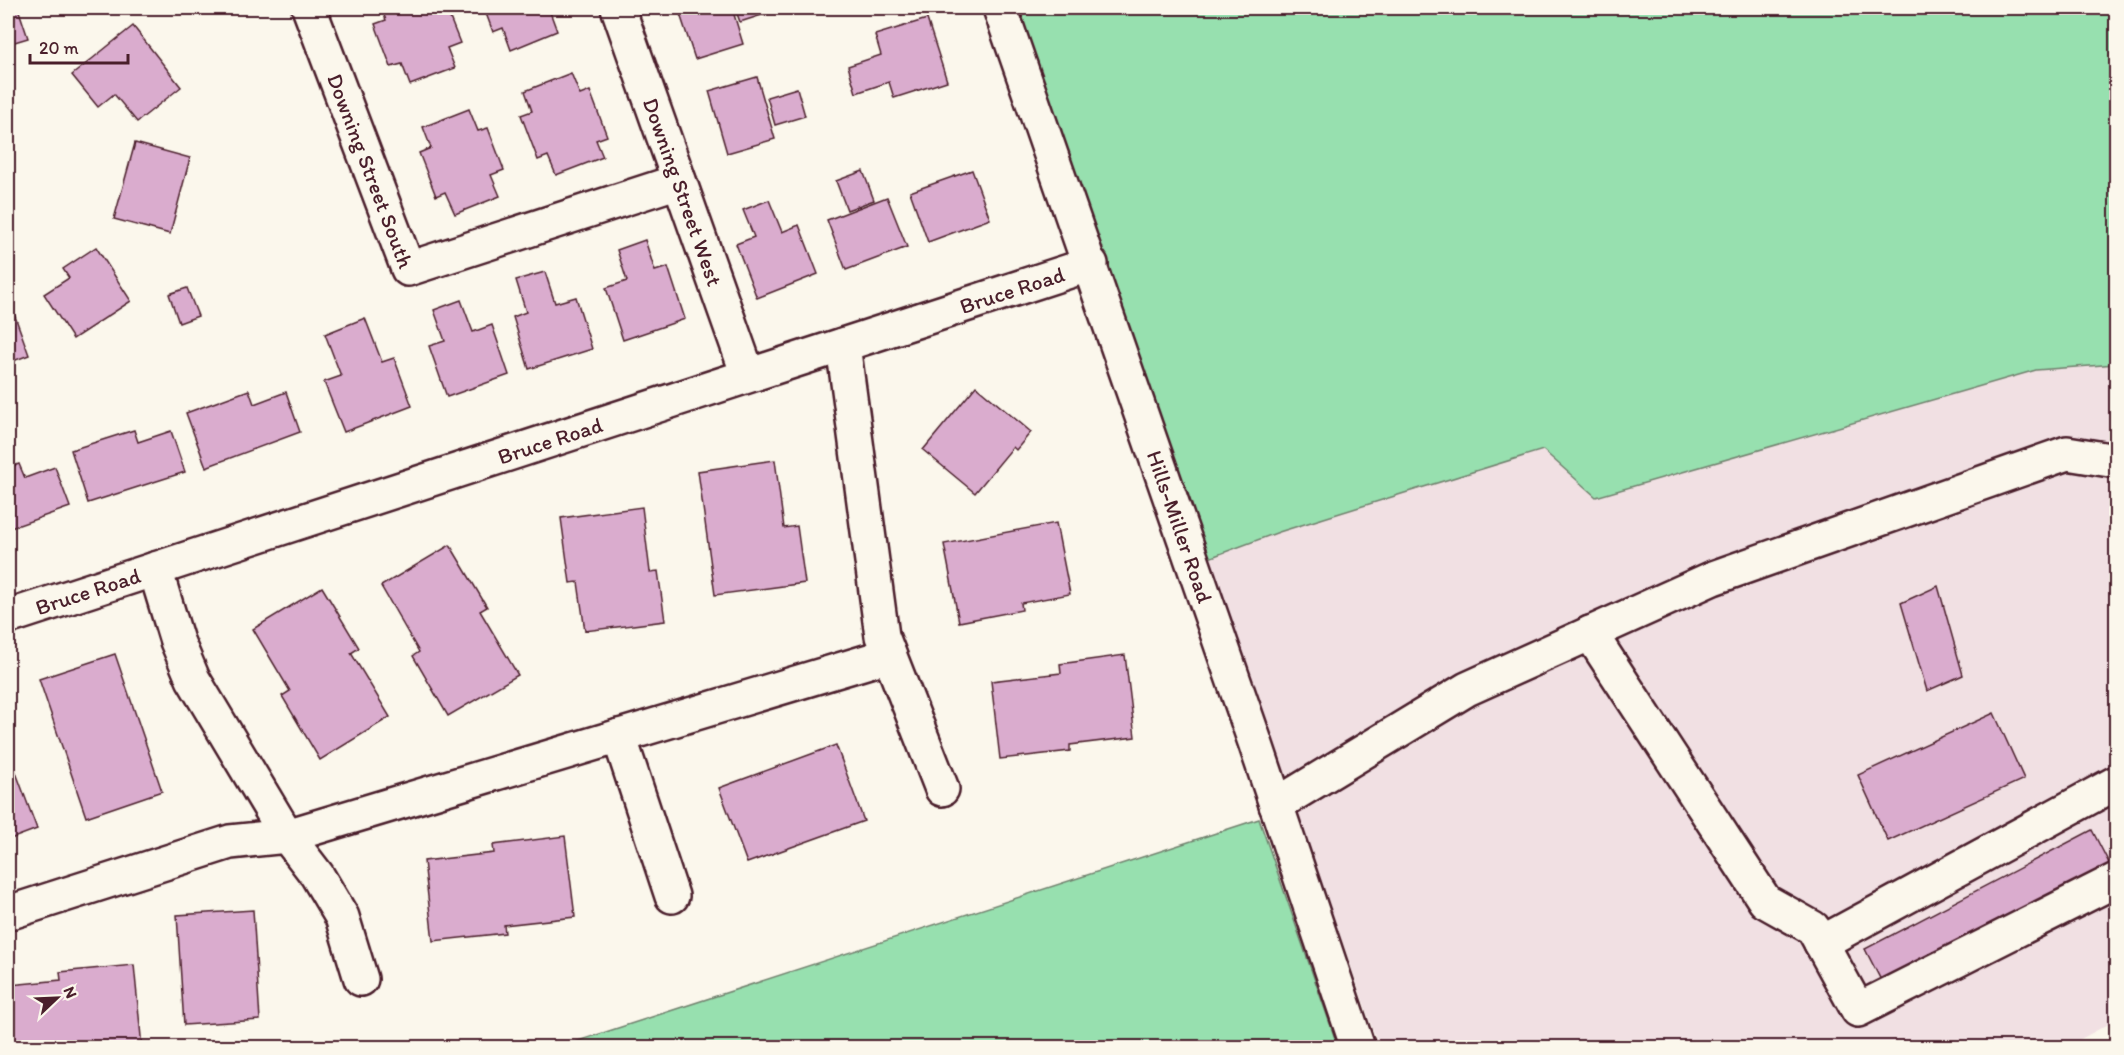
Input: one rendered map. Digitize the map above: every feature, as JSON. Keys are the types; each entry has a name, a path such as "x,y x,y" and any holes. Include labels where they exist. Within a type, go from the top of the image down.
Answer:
{"street":[{"name":"Downing Street South","path":"309,8 408,269 679,181"},
{"name":"Downing Street West","path":"618,8 748,375"},
{"name":"Hills-Miller Road","path":"1000,8 1091,264 1358,1047"},
{"name":"Bruce Road","path":"8,617 1091,264"},
{"path":"843,345 882,636 942,789"},
{"path":"1276,805 1467,689 1713,578 2067,453 2116,461"},
{"path":"155,569 177,641 193,679 287,836 317,875 342,917 361,978"},
{"path":"1590,633 1765,901 1813,928 1858,1010 2116,880"},
{"path":"8,913 230,842 287,836 889,655"},
{"path":"619,736 672,896"},
{"path":"1821,943 2116,783"}],"shaded area":[{"path":"2116,364 2116,1020 2064,1048 1379,1047 1209,558 1279,532 1543,450 2036,370"}],"green space":[{"path":"1017,8 2116,8 2116,364 2036,370 1596,497 1543,450 1279,532 1209,558"},
{"path":"1259,819 1338,1047 574,1048 572,1043"}],"building":[{"path":"8,8 18,8 28,38 8,44"},
{"path":"381,8 446,8 460,43 447,48 455,68 410,85 402,64 391,67 375,24 386,20"},
{"path":"484,8 561,8 550,12 557,31 511,50 503,28 493,32"},
{"path":"678,8 732,8 743,44 695,59"},
{"path":"735,8 767,8 768,13 740,22"},
{"path":"927,19 947,81 894,98 889,82 856,93 848,66 881,55 875,35"},
{"path":"133,26 181,87 137,122 114,94 98,107 72,75"},
{"path":"571,73 580,95 590,91 607,136 596,140 603,157 556,175 548,156 538,160 521,115 532,111 525,91"},
{"path":"757,77 775,139 727,153 709,91"},
{"path":"797,88 805,116 775,125 767,97"},
{"path":"469,109 478,131 488,128 504,170 491,175 500,196 455,214 445,192 436,196 419,153 431,148 423,127"},
{"path":"135,143 190,158 170,234 114,219"},
{"path":"972,170 990,219 928,242 910,192"},
{"path":"863,171 874,200 847,210 836,181"},
{"path":"887,197 907,247 846,270 827,220"},
{"path":"769,200 782,232 799,225 818,274 757,298 736,244 754,237 743,210"},
{"path":"645,240 655,271 668,267 685,319 623,340 606,288 627,281 617,250"},
{"path":"96,247 131,301 73,339 44,294 69,278 63,269"},
{"path":"545,272 555,303 576,297 592,349 529,369 513,317 526,312 516,280"},
{"path":"187,288 198,316 179,323 169,294"},
{"path":"8,297 29,355 8,363"},
{"path":"461,300 473,332 492,325 509,375 447,397 429,346 445,341 434,310"},
{"path":"365,318 382,362 394,358 412,406 344,432 324,382 341,376 325,334"},
{"path":"976,386 1031,432 1016,450 1013,447 975,493 923,450"},
{"path":"249,390 254,404 286,392 300,432 206,467 186,413"},
{"path":"134,430 138,442 171,431 185,472 88,503 71,450"},
{"path":"775,460 784,528 797,526 805,583 715,595 698,471"},
{"path":"19,464 25,478 55,467 70,507 8,529 8,468"},
{"path":"642,507 650,572 658,571 665,621 585,631 578,582 570,583 561,518"},
{"path":"1056,523 1070,594 1021,603 1022,610 959,622 944,544"},
{"path":"450,545 487,607 480,611 518,675 448,716 413,656 419,652 381,586"},
{"path":"1938,586 1963,675 1927,691 1901,603"},
{"path":"322,587 359,648 351,653 390,717 320,760 282,696 290,691 253,629"},
{"path":"115,654 162,791 86,817 39,679"},
{"path":"1125,655 1135,737 1070,745 1070,751 1000,759 991,681 1061,673 1060,664"},
{"path":"1994,713 2024,779 1888,841 1858,775"},
{"path":"836,745 864,821 747,863 719,788"},
{"path":"8,751 37,829 8,840"},
{"path":"2092,830 2111,867 1884,986 1865,949"},
{"path":"565,836 575,917 504,925 505,933 433,941 424,861 494,853 493,845"},
{"path":"253,910 260,1020 184,1025 177,915"},
{"path":"134,965 142,1047 8,1048 8,977 10,985 61,980 60,972"}]}
